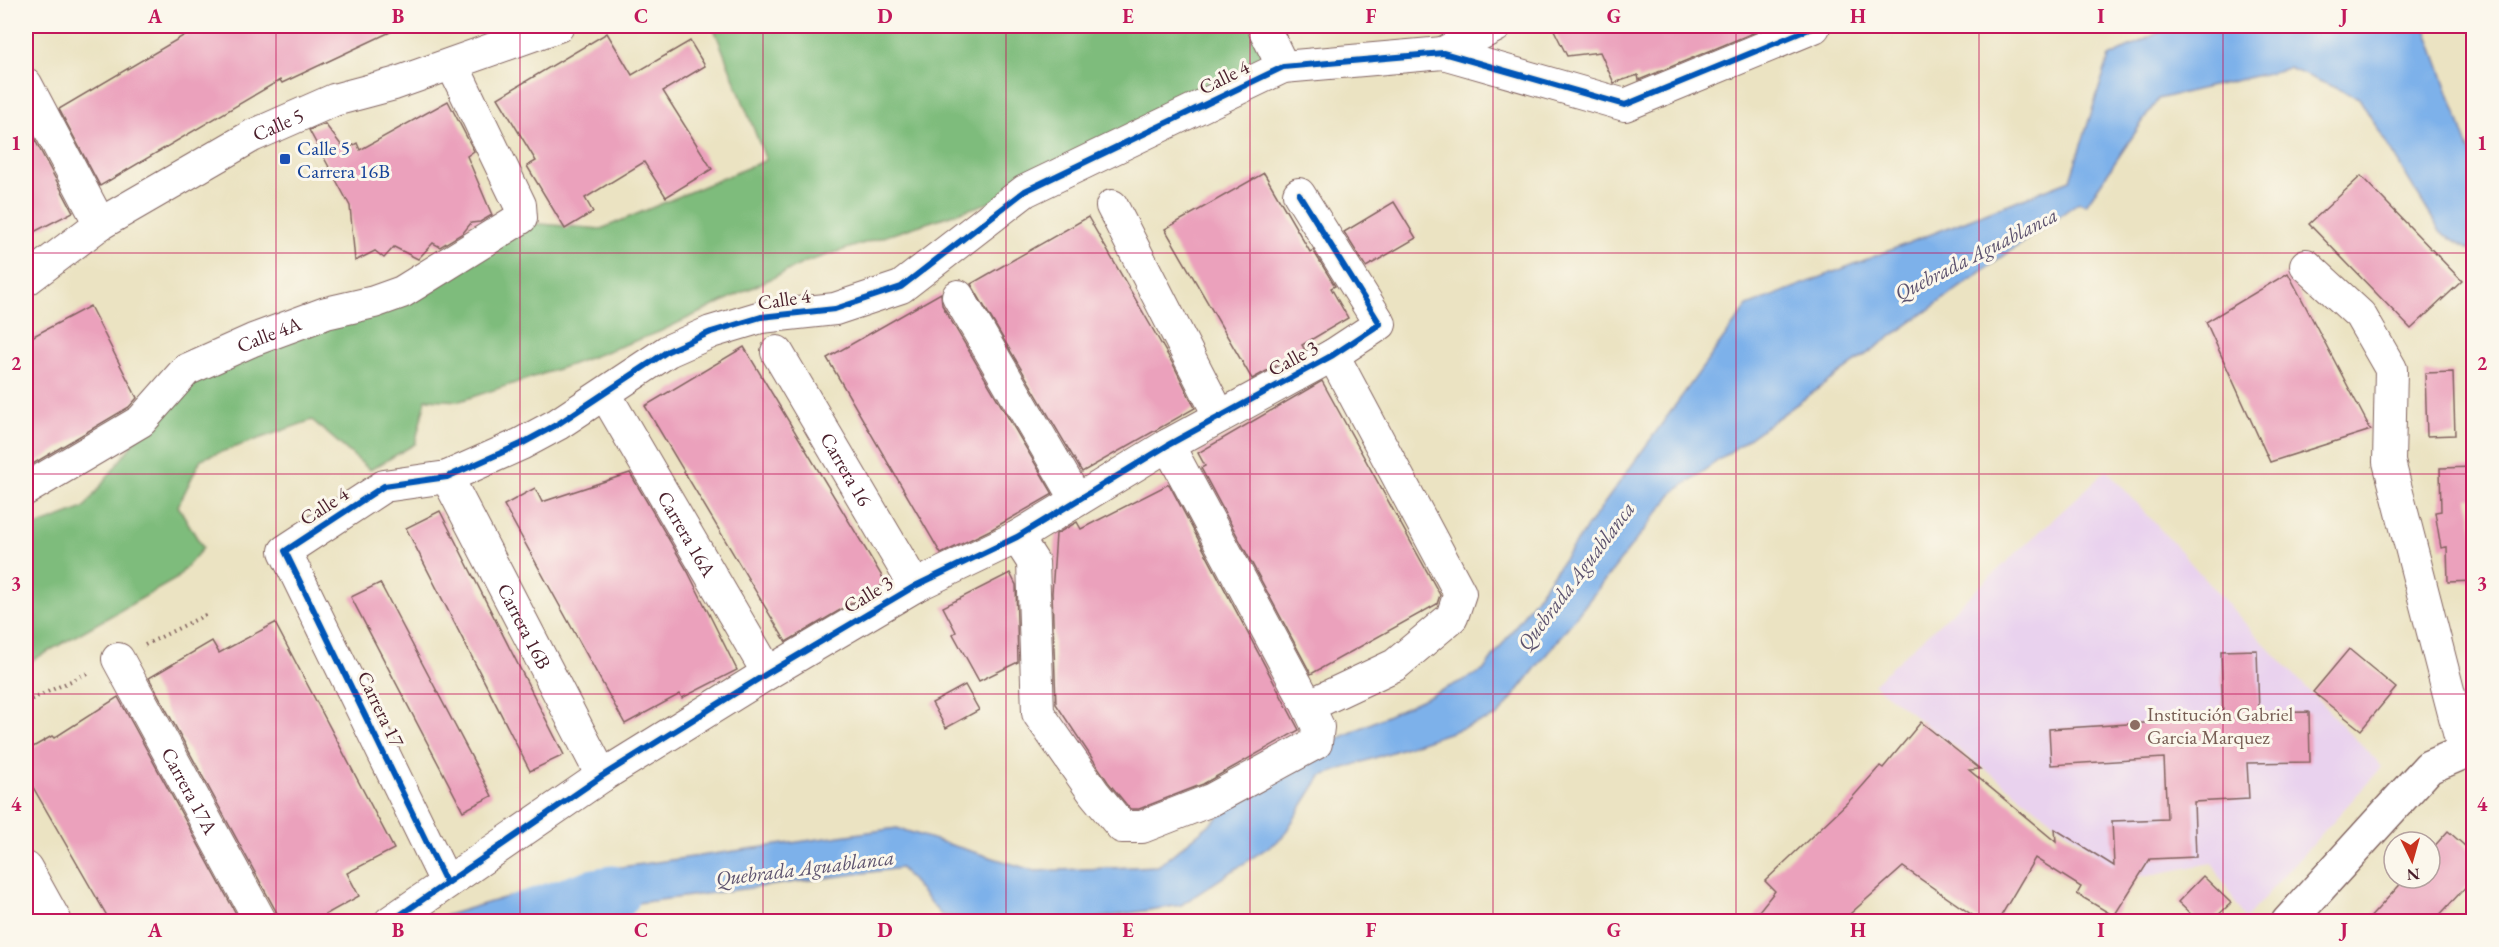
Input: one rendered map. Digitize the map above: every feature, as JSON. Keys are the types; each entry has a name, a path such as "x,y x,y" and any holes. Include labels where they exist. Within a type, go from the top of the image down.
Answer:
{"main road":[{"path":"2292,919 2429,767 2469,752"}],"street":[{"name":"Calle 5","path":"26,280 100,224 252,136 334,100 394,84 558,26"},
{"path":"1263,26 1283,67 1443,52 1496,26"},
{"path":"1443,52 1625,105 1814,27"},
{"name":"Calle 4A","path":"26,489 141,421 186,370 253,339 326,313 374,302 402,291 521,218 520,205 452,64"},
{"name":"Calle 4","path":"285,551 384,486 447,477 521,444 605,394 668,351 711,332 761,316 835,309 901,286 1025,191 1283,67"},
{"path":"26,84 100,224"},
{"name":"Calle 3","path":"390,921 602,776 768,673 915,586 1017,537 1219,415 1333,355 1380,324 1299,194"},
{"path":"1112,206 1219,415"},
{"path":"2306,266 2360,315 2391,369 2389,462 2469,752"},
{"path":"958,296 1077,500"},
{"name":"Carrera 16","path":"777,352 915,586"},
{"path":"1308,706 1395,665 1452,617 1460,593 1333,355"},
{"name":"Carrera 16A","path":"605,394 768,673"},
{"path":"1017,537 1033,562 1038,713 1094,793 1122,827 1142,827 1211,800 1316,743 1317,727 1308,706 1168,445"},
{"name":"Carrera 16B","path":"447,477 602,776"},
{"name":"Carrera 17","path":"285,551 446,882"},
{"name":"Carrera 17A","path":"118,658 261,921"},
{"path":"26,868 56,921"}],"shaded area":[{"name":"Institución Gabriel Garcia Marquez","path":"2107,470 2244,622 2382,767 2245,919 2212,863 2129,879 1873,684"}],"green space":[{"path":"713,26 1257,26 1280,66 1025,191 806,262 659,332 570,365 460,401 426,399 415,444 370,470 312,420 201,459 178,506 203,548 176,579 26,664 26,530 84,508 188,371 529,223 601,229 766,160"}],"water":[{"path":"2172,26 2425,26 2473,160 2473,251 2441,233 2359,98 2289,68 2158,99 2086,205 2079,202 1674,492 1498,716 1321,776 1282,838 1181,905 1079,921 987,921 941,915 901,868 524,918 519,921 424,922 593,871 897,828 1035,871 1158,866 1286,763 1483,671 1747,306 2070,180 2109,57"}],"building":[{"path":"200,26 403,26 282,83 280,80 100,186 59,109"},
{"path":"1552,26 1770,26 1639,80 1638,75 1614,83 1600,52 1567,56"},
{"path":"607,33 632,75 690,41 705,66 663,91 712,169 666,197 644,162 585,198 593,212 565,229 527,166 536,161 498,98"},
{"path":"448,101 474,151 467,156 492,215 480,222 471,223 463,233 440,247 433,243 418,259 394,247 384,258 375,251 355,261 350,206 309,130 325,124 345,150 357,143 360,150"},
{"path":"28,127 73,212 26,236 26,129"},
{"path":"1264,173 1310,252 1313,250 1335,286 1331,288 1348,318 1302,345 1305,350 1252,379 1165,229"},
{"path":"2361,176 2462,281 2411,329 2309,224"},
{"path":"1394,202 1416,238 1366,267 1344,232"},
{"path":"1088,217 1174,366 1195,408 1082,472 971,284"},
{"path":"2288,273 2371,430 2270,462 2206,322"},
{"path":"941,293 942,305 1053,494 992,529 941,554 827,358"},
{"path":"90,306 137,398 129,407 26,468 26,340"},
{"path":"744,347 886,583 786,642 645,406"},
{"path":"2453,372 2455,435 2427,436 2425,373"},
{"path":"1322,381 1440,595 1437,604 1311,674 1201,468 1205,466 1198,453"},
{"path":"2474,467 2474,498 2468,498 2474,535 2474,581 2448,582 2447,547 2441,548 2435,512 2441,511 2440,468"},
{"path":"630,473 688,572 737,670 682,698 680,694 625,724 504,505 535,488 542,502"},
{"path":"1169,484 1299,730 1203,784 1139,809 1130,809 1108,782 1056,704 1052,593 1056,534 1077,522 1081,529"},
{"path":"440,511 564,755 530,771 406,528"},
{"path":"1010,573 1016,585 1018,662 979,681 953,634 956,632 943,607"},
{"path":"380,583 492,796 463,811 351,597"},
{"path":"275,623 394,849 347,873 359,896 314,921 279,921 277,913 149,678 212,641 219,653"},
{"path":"2349,649 2396,688 2361,730 2313,692"},
{"path":"2257,650 2259,713 2309,712 2310,762 2247,763 2249,799 2194,802 2196,857 2150,859 2114,916 2077,894 2081,887 2035,858 1998,921 1981,921 1903,867 1842,921 1751,921 1775,891 1765,881 1851,799 1880,766 1883,768 1921,722 1980,769 1969,770 2056,842 2055,829 2114,866 2112,821 2167,819 2164,758 2051,765 2049,729 2223,718 2221,651"},
{"path":"965,685 979,710 946,728 932,703"},
{"path":"118,697 240,921 110,921 26,775 26,751 52,736 54,738"},
{"path":"2448,831 2474,854 2474,878 2434,921 2367,921 2395,890 2442,890 2442,838"},
{"path":"2203,876 2231,903 2212,921 2198,921 2178,902"}],"waterway":[{"name":"Quebrada Aguablanca","path":"520,922 595,897 612,894"}],"cycle path":[{"path":"446,882 285,551 384,486 447,477 521,444 558,424 668,351 711,332 761,317 835,309 901,287 1025,191 1283,67 1443,53 1625,105 1814,27"},
{"path":"390,922 602,776 768,673 915,586 1017,537 1168,445 1333,355 1380,324 1299,194"}],"place":[{"name":"Calle 5 Carrera 16B","path":"285,159"},
{"name":"Institución Gabriel Garcia Marquez","path":"2135,725"}]}
